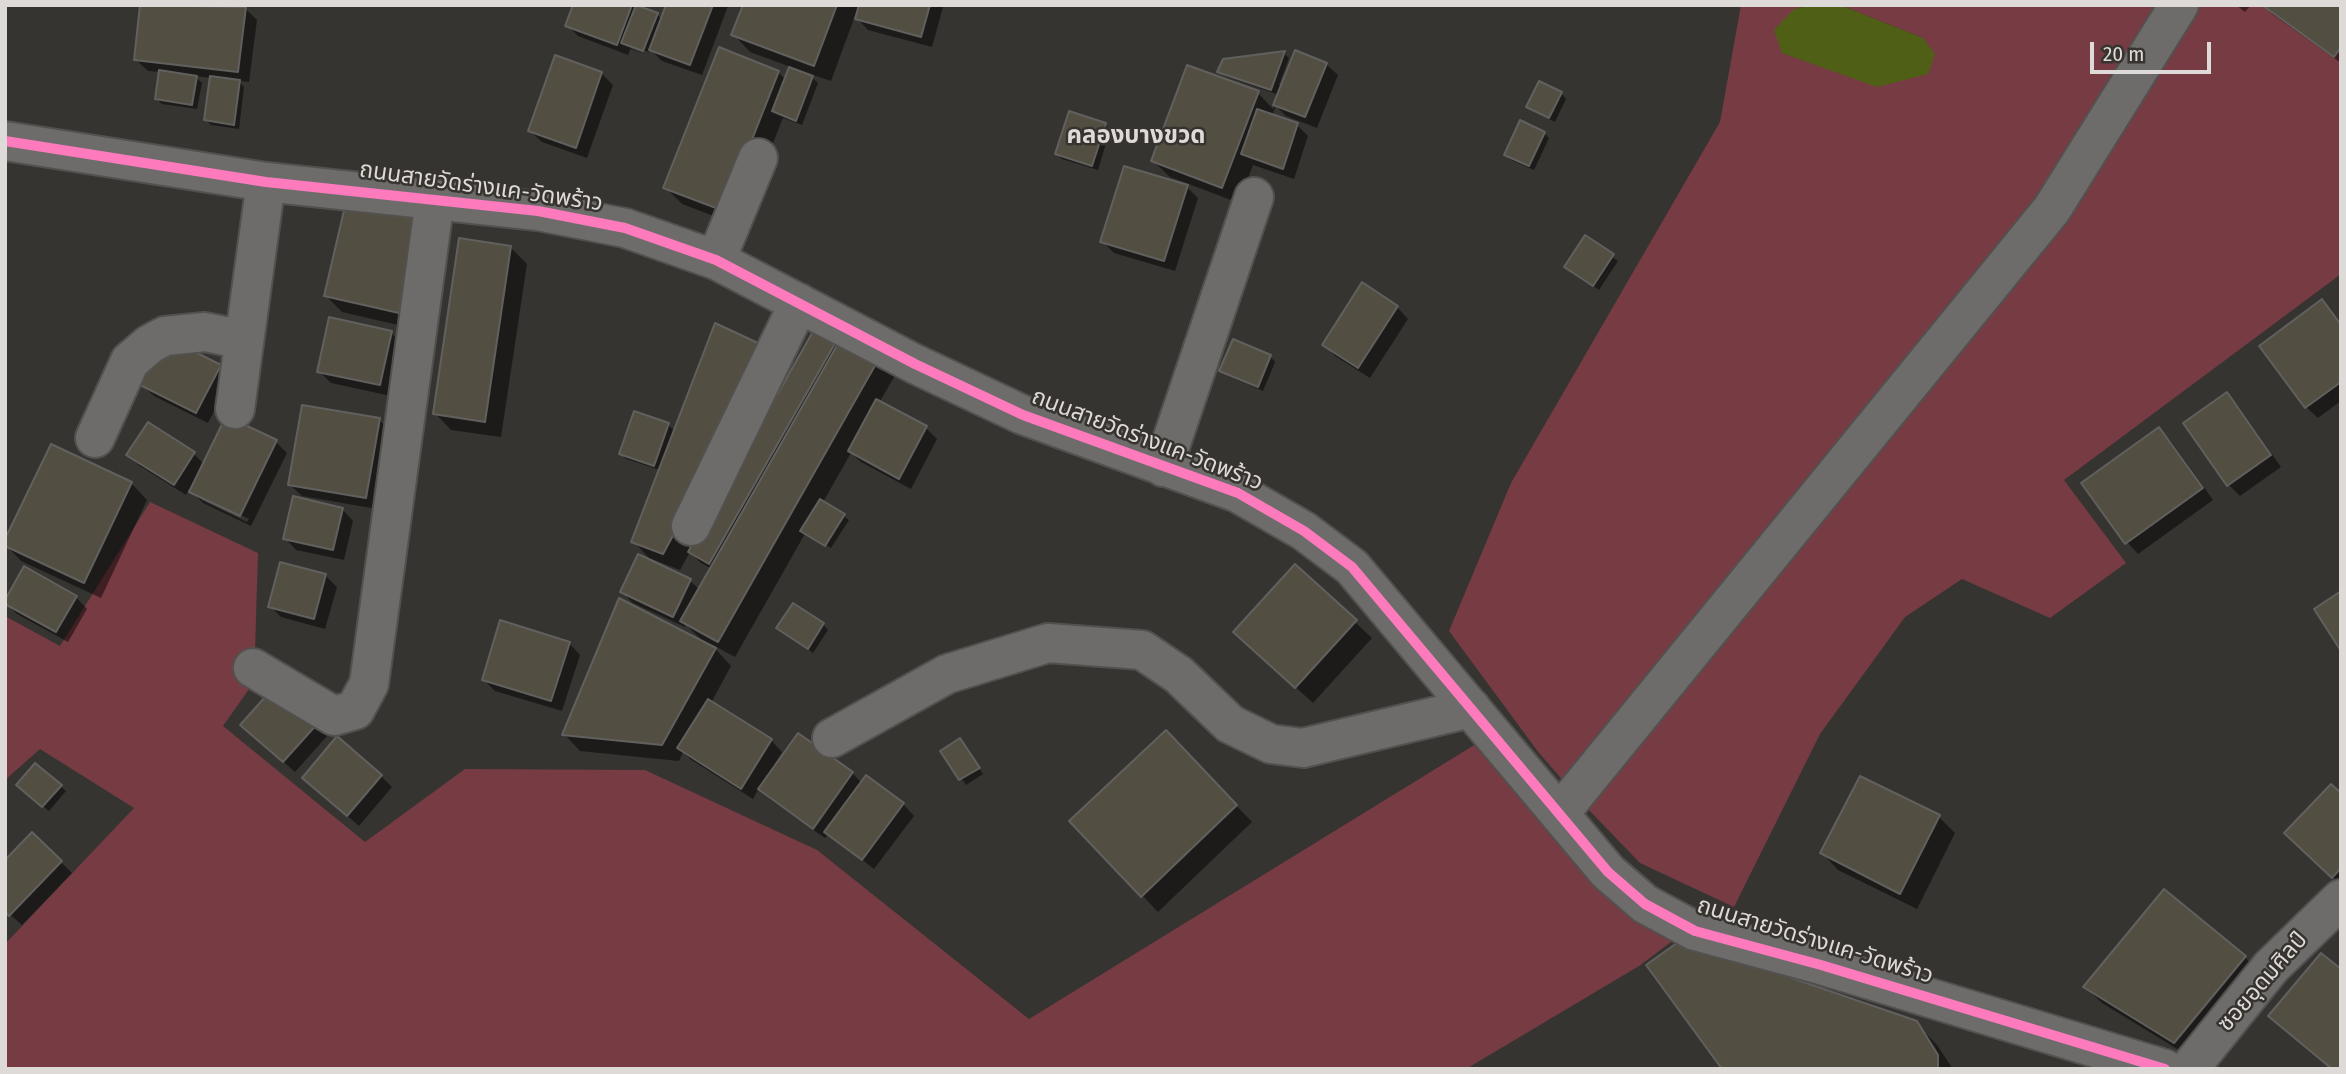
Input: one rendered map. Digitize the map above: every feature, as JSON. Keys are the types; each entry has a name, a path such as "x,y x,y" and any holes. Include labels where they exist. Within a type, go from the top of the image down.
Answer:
{"street":[{"path":"1559,814 2052,209 2179,5"},
{"name":"ถนนสายวัดร่างแค-วัดพร้าว","path":"5,141 266,182 538,211 625,228 716,260 915,364 1023,415 1238,493 1304,531 1352,567 1559,814 1617,880 1645,904 1695,930 1821,965 2165,1069"},
{"path":"716,260 758,158"},
{"path":"235,409 266,182"},
{"path":"1163,467 1254,197"},
{"path":"253,668 334,716 355,710 369,684 435,199"},
{"path":"691,526 799,303"},
{"path":"95,438 130,360 150,344 165,336 205,332 244,340"},
{"path":"832,738 947,674 1048,643 1142,650 1179,675 1230,724 1271,744 1303,748 1471,708"},
{"name":"ซอยอุดมศิลป์","path":"2189,1069 2271,967 2341,899"}],"shaded area":[{"path":"1741,5 1813,5 1794,9 1923,38 1840,5 2341,5 2341,274 2064,480 2126,563 2050,618 1962,579 1905,617 1820,734 1734,907 1640,863 1539,753 1449,631 1511,483 1720,122"},
{"path":"1813,5 1840,5 1923,38 1935,54 1928,74 1877,87 1782,53 1774,30 1794,9"},
{"path":"150,502 258,553 254,682 223,726 365,842 465,769 645,770 817,850 1029,1019 1476,744 1675,939 1639,966 1466,1069 5,1069 5,944 134,808 40,749 5,780 5,616 60,646"}],"building":[{"path":"140,5 246,7 238,72 134,60"},
{"path":"573,5 632,5 617,45 565,26"},
{"path":"636,5 658,13 643,51 621,43"},
{"path":"666,5 713,5 690,65 649,50"},
{"path":"743,5 837,5 814,66 731,35"},
{"path":"859,5 930,5 921,37 855,19"},
{"path":"2262,5 2341,5 2341,47 2334,57"},
{"path":"719,47 779,71 724,211 663,188"},
{"path":"1295,50 1327,63 1305,117 1273,105"},
{"path":"1285,51 1271,90 1217,72 1223,59"},
{"path":"555,55 602,72 576,148 528,131"},
{"path":"1187,65 1259,91 1222,188 1151,161"},
{"path":"789,67 813,76 796,121 772,111"},
{"path":"159,70 197,76 192,105 155,99"},
{"path":"210,76 240,80 234,125 204,120"},
{"path":"1539,81 1562,92 1549,118 1526,107"},
{"path":"1257,109 1298,123 1283,169 1241,154"},
{"path":"1069,111 1106,123 1092,166 1055,154"},
{"path":"1520,120 1545,132 1529,166 1504,155"},
{"path":"1124,166 1188,185 1164,261 1100,242"},
{"path":"346,202 420,219 399,313 324,296"},
{"path":"1585,235 1614,254 1593,286 1564,267"},
{"path":"459,238 511,246 485,422 433,414"},
{"path":"1362,282 1398,306 1358,368 1322,345"},
{"path":"2322,299 2341,325 2341,382 2305,408 2259,346"},
{"path":"329,317 392,331 380,385 317,372"},
{"path":"715,323 773,350 663,554 631,542"},
{"path":"815,328 837,340 709,564 688,552"},
{"path":"844,333 881,355 718,642 680,621"},
{"path":"165,337 221,365 196,413 140,385"},
{"path":"1233,339 1271,355 1258,387 1219,371"},
{"path":"2227,392 2271,455 2227,486 2183,423"},
{"path":"876,399 927,426 899,479 848,451"},
{"path":"302,405 380,418 366,498 288,485"},
{"path":"634,411 669,423 654,466 619,454"},
{"path":"226,416 277,440 240,516 189,492"},
{"path":"148,422 195,452 174,485 126,455"},
{"path":"2159,427 2203,488 2125,544 2081,483"},
{"path":"51,444 132,482 84,583 5,546 5,539"},
{"path":"293,496 343,508 333,550 283,539"},
{"path":"820,499 845,514 825,546 800,531"},
{"path":"638,554 691,579 673,617 620,592"},
{"path":"280,562 326,574 314,619 268,607"},
{"path":"1295,564 1357,620 1295,688 1233,632"},
{"path":"24,566 77,596 56,632 5,604"},
{"path":"2341,591 2341,651 2314,609"},
{"path":"619,598 716,648 662,745 562,735"},
{"path":"793,603 824,623 808,649 776,628"},
{"path":"500,620 570,642 551,701 482,680"},
{"path":"275,686 318,723 283,762 240,725"},
{"path":"708,699 772,739 741,789 677,748"},
{"path":"1166,730 1237,805 1141,897 1069,821"},
{"path":"798,733 853,772 813,829 758,789"},
{"path":"337,736 382,775 347,816 302,778"},
{"path":"960,738 980,768 959,780 940,751"},
{"path":"35,763 62,785 42,807 16,785"},
{"path":"866,775 904,803 862,860 824,832"},
{"path":"1860,776 1940,815 1900,894 1820,853"},
{"path":"2331,784 2341,793 2341,868 2332,878 2284,833"},
{"path":"32,832 62,861 9,916 5,912 5,860"},
{"path":"2164,889 2246,956 2174,1043 2083,987"},
{"path":"1681,940 1917,1021 1938,1055 1938,1069 1722,1069 1646,965"},
{"path":"2321,953 2341,969 2341,1069 2332,1069 2268,1016"}],"cycle path":[{"path":"5,141 266,182 538,211 625,228 716,260 915,364 1023,415 1238,493 1304,531 1352,567 1608,872 1645,904 1695,931 1821,965 2165,1069"}],"district":[{"name":"คลองบางขวด","path":"1136,136"}]}
